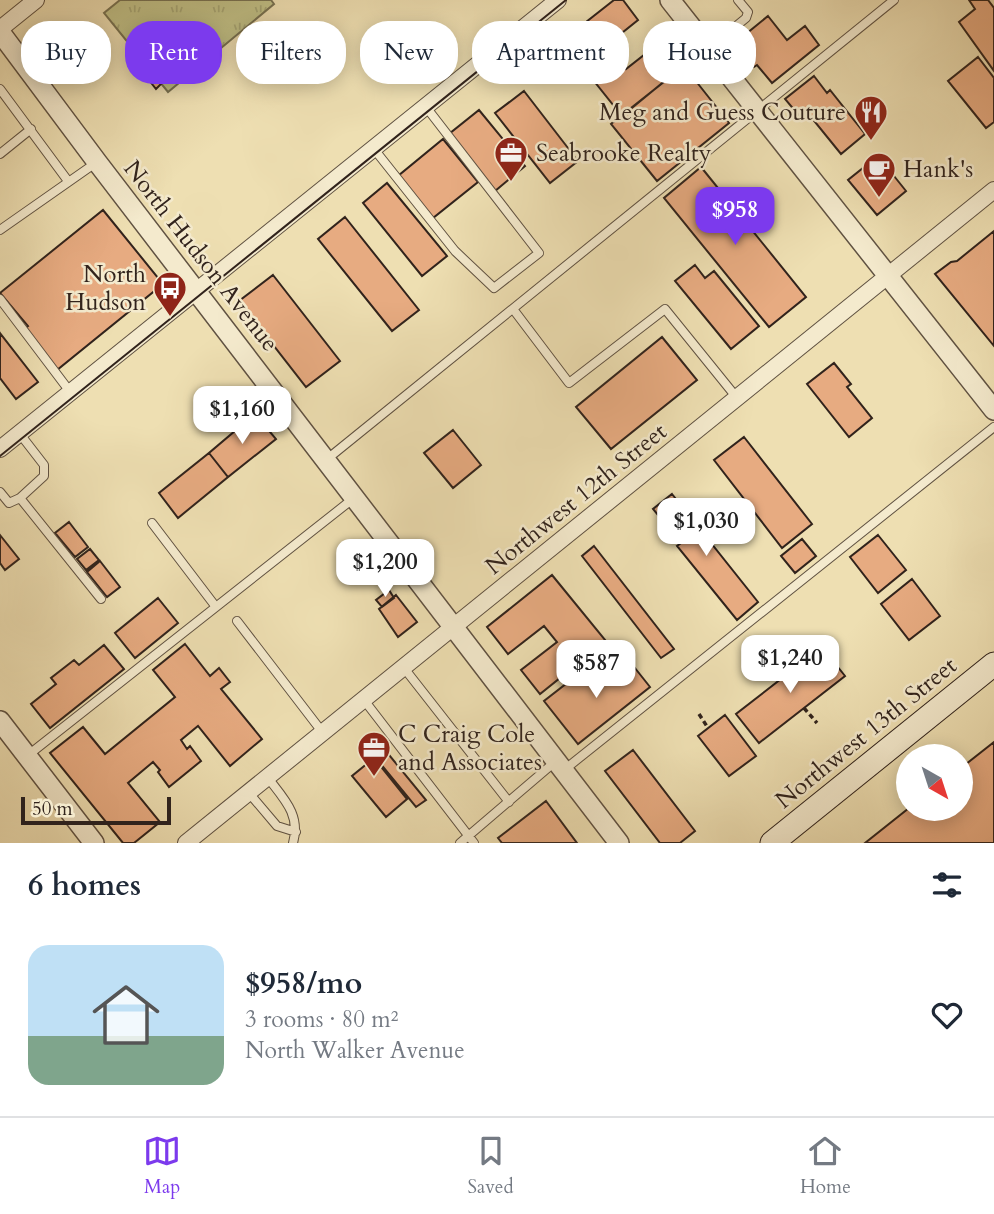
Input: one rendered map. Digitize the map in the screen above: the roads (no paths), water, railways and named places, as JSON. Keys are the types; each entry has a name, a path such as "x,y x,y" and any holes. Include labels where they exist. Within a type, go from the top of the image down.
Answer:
{"main road":[{"name":"Northwest 13th Street","path":"772,843 994,664"}],"street":[{"path":"0,30 36,0"},
{"path":"0,449 558,0"},
{"path":"670,0 686,21"},
{"name":"North Hudson Avenue","path":"0,30 97,162 619,843"},
{"path":"736,84 994,410"},
{"name":"Northwest 12th Street","path":"186,843 994,190"},
{"path":"6,733 94,843"}],"lane":[{"path":"738,0 748,12 742,21"},
{"path":"326,460 894,0"},
{"path":"0,89 68,181"},
{"path":"374,149 455,251 494,288 539,253 426,107"},
{"path":"0,154 31,129"},
{"path":"0,230 97,162"},
{"path":"0,299 71,393"},
{"path":"513,309 569,383 665,309 737,398"},
{"path":"460,843 471,839 509,802 560,766 994,427"},
{"path":"0,492 9,503 20,498 44,476 44,466 20,434"},
{"path":"20,498 101,599"},
{"path":"27,756 354,498"},
{"path":"152,523 216,607"},
{"path":"237,621 323,733"},
{"path":"404,668 509,802"},
{"path":"364,700 471,839"},
{"path":"268,778 293,812 296,832 293,843"},
{"path":"248,793 277,826 296,832"}],"tram line":[{"path":"0,456 566,0"}],"place":[{"name":"Meg and Guess Couture","path":"871,142"},
{"name":"Seabrooke Realty","path":"511,183"},
{"name":"Hank's","path":"879,199"},
{"name":"North Hudson","path":"170,318"},
{"name":"C Craig Cole and Associates","path":"374,778"}]}
